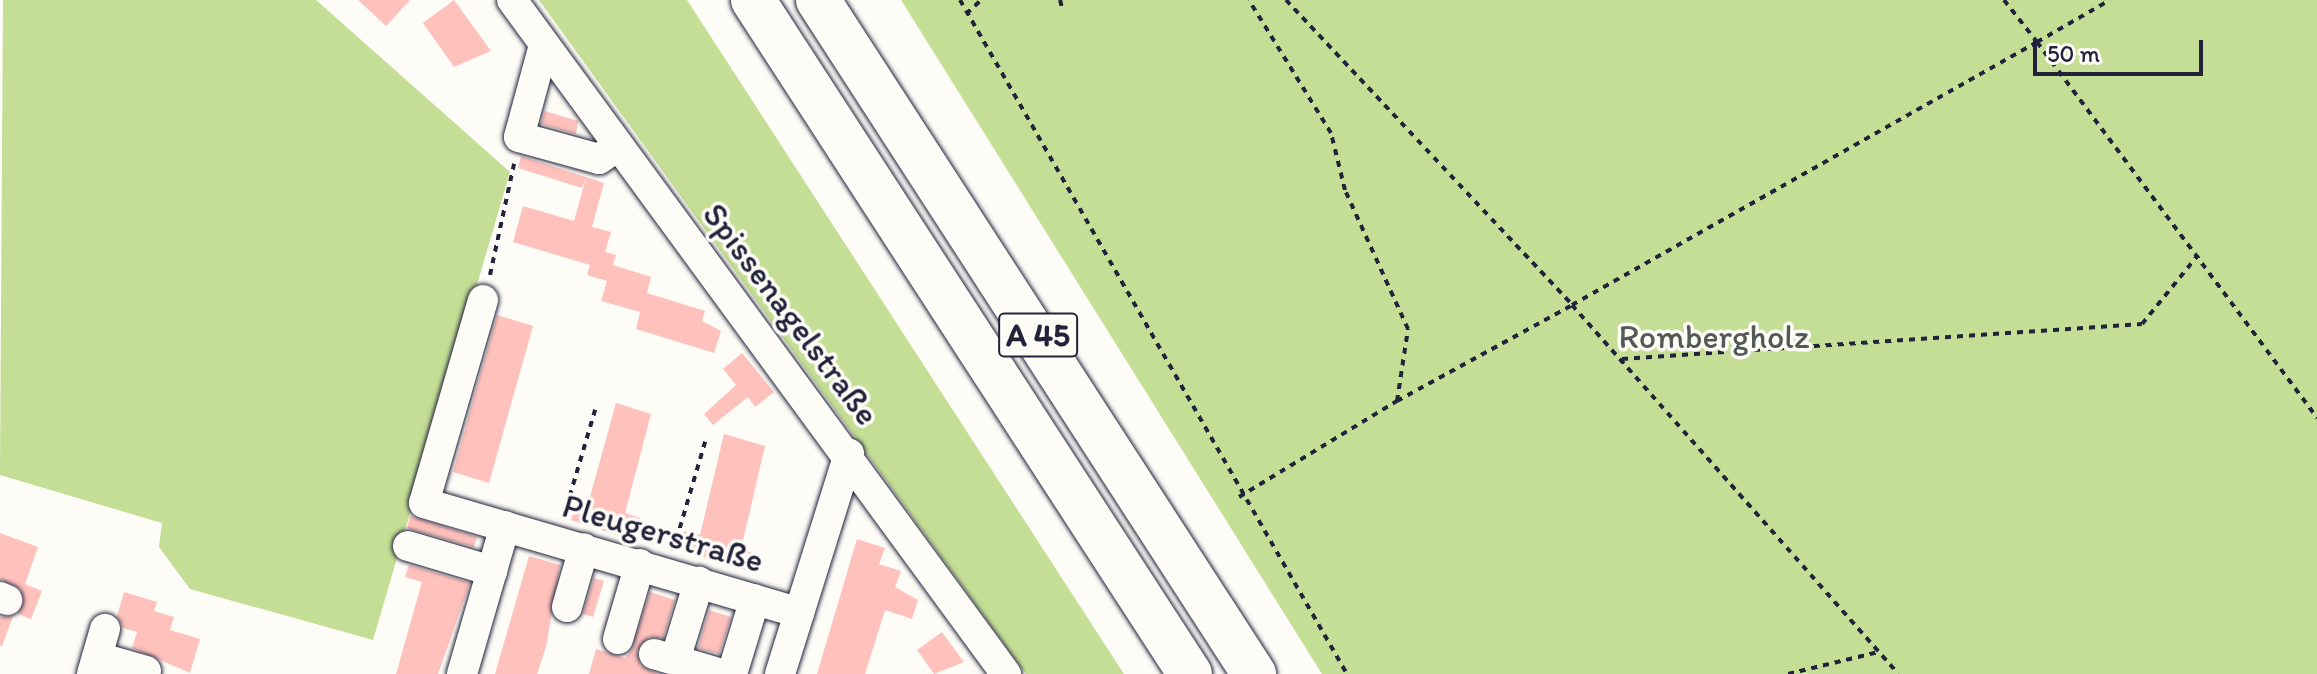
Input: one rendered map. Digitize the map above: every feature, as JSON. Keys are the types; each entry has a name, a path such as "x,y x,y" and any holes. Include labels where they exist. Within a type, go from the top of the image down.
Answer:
{"highway":[{"name":"A 45","path":"753,0 1190,674"},
{"name":"A 45","path":"818,0 1254,674"}],"street":[{"name":"Spissenagelstraße","path":"512,0 849,454 1006,674"},
{"path":"544,45 519,137 599,159 618,146"},
{"name":"Pleugerstraße","path":"483,300 424,503 799,613"},
{"path":"780,674 849,454"},
{"path":"462,674 505,526"},
{"path":"567,607 570,544"},
{"path":"408,546 491,574"},
{"path":"618,639 653,568"},
{"path":"699,582 664,657 722,674"},
{"path":"732,674 755,599"},
{"path":"98,653 146,671"}],"path":[{"path":"960,0 1239,497 1347,674"},
{"path":"966,14 981,0"},
{"path":"1060,0 1063,11"},
{"path":"1249,0 1331,133 1345,190 1408,329 1397,401"},
{"path":"1286,0 1622,359 1898,674"},
{"path":"2004,0 2198,255 2317,418"},
{"path":"1239,497 1397,401 2110,0"},
{"path":"483,300 516,175"},
{"path":"1622,359 2142,324 2198,255"},
{"path":"570,544 595,410"},
{"path":"653,568 705,442"},
{"path":"1788,674 1878,652"}],"green space":[{"path":"3,0 316,0 510,172 373,640 190,589 159,547 162,523 0,475"},
{"path":"539,0 687,0 1124,674 1026,674"},
{"name":"Rombergholz","path":"901,0 2317,0 2317,674 1322,674"}],"building":[{"path":"358,0 410,0 386,26"},
{"path":"454,0 491,51 454,67 423,23"},
{"path":"545,111 578,121 576,134 541,124"},
{"path":"521,156 604,183 592,227 611,232 605,252 616,255 613,265 651,277 647,293 705,311 702,321 721,331 714,353 636,329 640,312 601,301 607,281 587,275 590,265 513,242 523,206 574,221 586,178 582,188 518,168"},
{"path":"497,315 533,326 489,483 453,472"},
{"path":"742,353 774,392 755,407 748,397 713,425 704,414 736,385 723,369"},
{"path":"616,403 651,414 625,513 640,518 632,540 571,520 577,500 588,504"},
{"path":"724,434 765,446 741,549 753,553 748,571 679,549 684,531 700,535"},
{"path":"410,516 477,537 474,547 407,528"},
{"path":"0,533 38,547 25,584 42,591 31,619 18,614 21,589 0,579"},
{"path":"857,539 885,548 879,564 901,571 895,587 918,600 912,619 885,610 865,674 817,674"},
{"path":"529,556 560,565 546,647 537,674 495,674"},
{"path":"409,565 470,583 438,674 396,674 422,582 405,577"},
{"path":"594,578 604,581 593,617 583,614"},
{"path":"124,592 157,602 154,611 174,617 170,630 200,639 190,673 132,648 137,632 123,628 117,616"},
{"path":"650,592 675,600 663,638 649,637 637,650 640,666 658,674 589,674 596,649 625,658 631,651"},
{"path":"709,610 731,617 719,654 698,648"},
{"path":"13,616 2,646 0,646 0,617"},
{"path":"942,632 964,662 934,674 917,650"}]}
